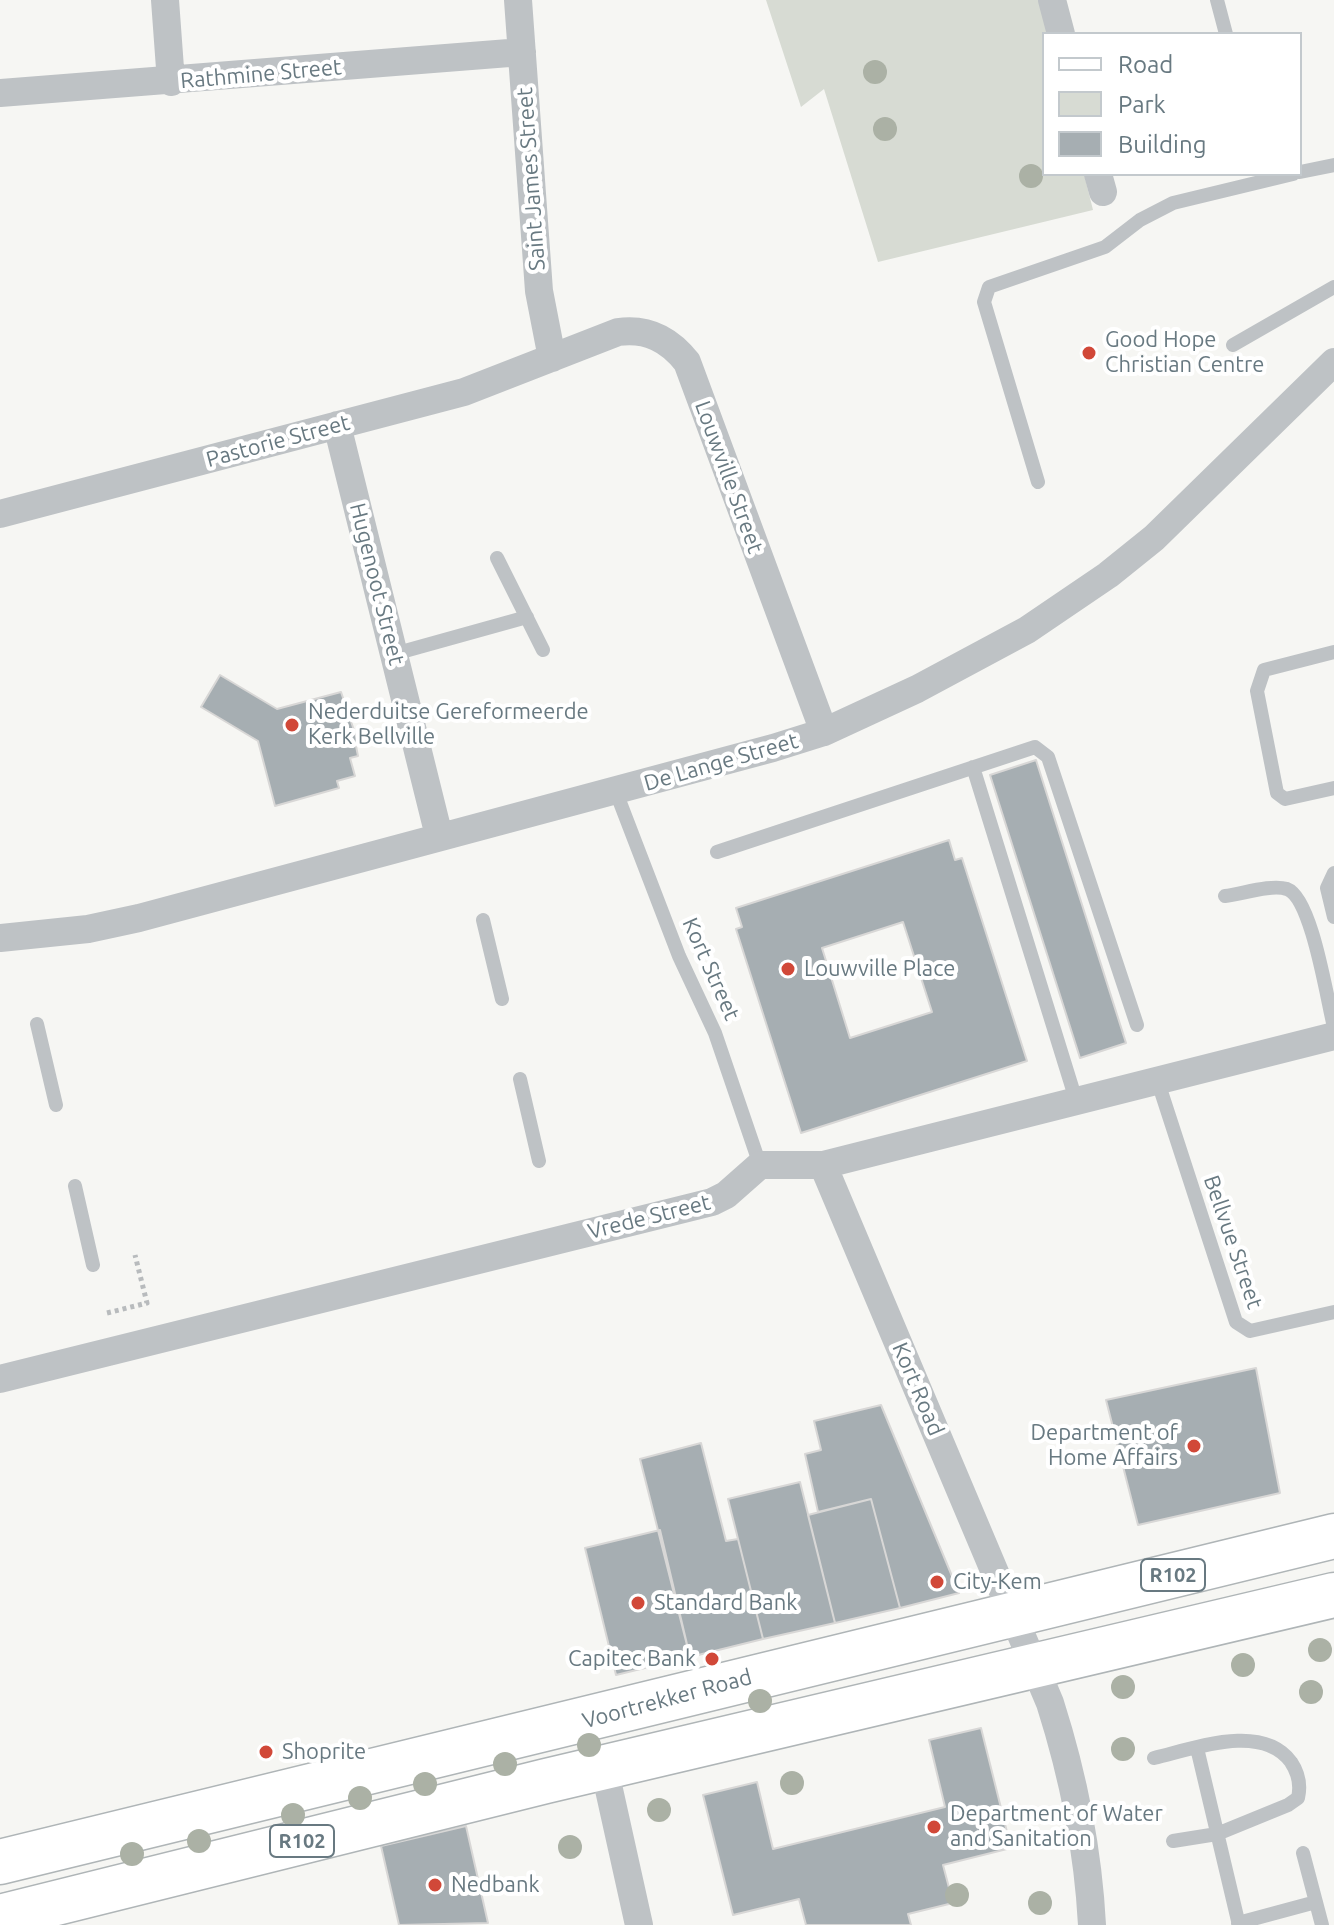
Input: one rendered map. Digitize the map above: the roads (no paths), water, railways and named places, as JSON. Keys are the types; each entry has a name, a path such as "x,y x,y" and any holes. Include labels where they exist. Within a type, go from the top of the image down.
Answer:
{"main road":[{"name":"Voortrekker Road","path":"0,1862 519,1739 652,1701 1334,1536"},
{"name":"R102","path":"0,1917 604,1767 1334,1595"}],"street":[{"path":"165,0 171,82"},
{"name":"Saint James Street","path":"518,0 539,291 552,358"},
{"path":"1052,0 1060,32"},
{"name":"Rathmine Street","path":"0,93 171,82 522,52"},
{"name":"Louwville Street","path":"552,358 631,330 668,342 687,362 824,732"},
{"name":"Pastorie Street","path":"0,514 464,392 552,358"},
{"name":"De Lange Street","path":"0,938 88,929 128,920 616,792 824,732 917,689 1068,605 1154,538 1334,362"},
{"name":"Hugenoot Street","path":"337,425 439,836"},
{"path":"760,1165 823,1165 1334,1036"},
{"name":"Vrede Street","path":"0,1379 712,1202 726,1195 760,1165"},
{"name":"Kort Road","path":"823,1165 1035,1665 1069,1772 1089,1864 1092,1925"},
{"path":"604,1767 639,1925"}],"lane":[{"path":"1217,0 1225,32"},
{"path":"1302,172 1334,165"},
{"path":"1038,482 984,302 989,287 1105,247 1140,220 1173,203 1285,176"},
{"path":"1233,345 1334,287"},
{"path":"497,558 543,650"},
{"path":"394,654 527,617"},
{"path":"1334,652 1264,670 1257,691 1277,793 1285,799 1334,788"},
{"path":"717,852 1028,747 1042,750 1048,757 1137,1025"},
{"path":"973,767 1076,1100"},
{"name":"Kort Street","path":"616,792 679,956 715,1033 760,1165"},
{"path":"1334,873 1327,888 1334,917"},
{"path":"1225,896 1283,888 1299,897 1308,921 1334,1027"},
{"path":"483,920 502,999"},
{"path":"37,1024 56,1105"},
{"path":"520,1079 539,1161"},
{"name":"Bellvue Street","path":"1157,1079 1236,1322 1250,1331 1334,1312"},
{"path":"75,1186 93,1265"},
{"path":"1154,1758 1235,1742 1267,1745 1288,1758 1300,1782 1298,1798 1288,1805 1217,1834 1173,1841"},
{"path":"1197,1748 1238,1924 1316,1902"},
{"path":"1303,1853 1322,1925"}],"place":[{"name":"Good Hope Christian Centre","path":"1089,353"},
{"name":"Nederduitse Gereformeerde Kerk Bellville","path":"292,725"},
{"name":"Louwville Place","path":"788,969"},
{"name":"Department of Home Affairs","path":"1194,1446"},
{"name":"City-Kem","path":"937,1582"},
{"name":"Standard Bank","path":"638,1603"},
{"name":"Capitec Bank","path":"712,1659"},
{"name":"Shoprite","path":"266,1752"},
{"name":"Department of Water and Sanitation","path":"934,1827"},
{"name":"Nedbank","path":"435,1885"}]}
